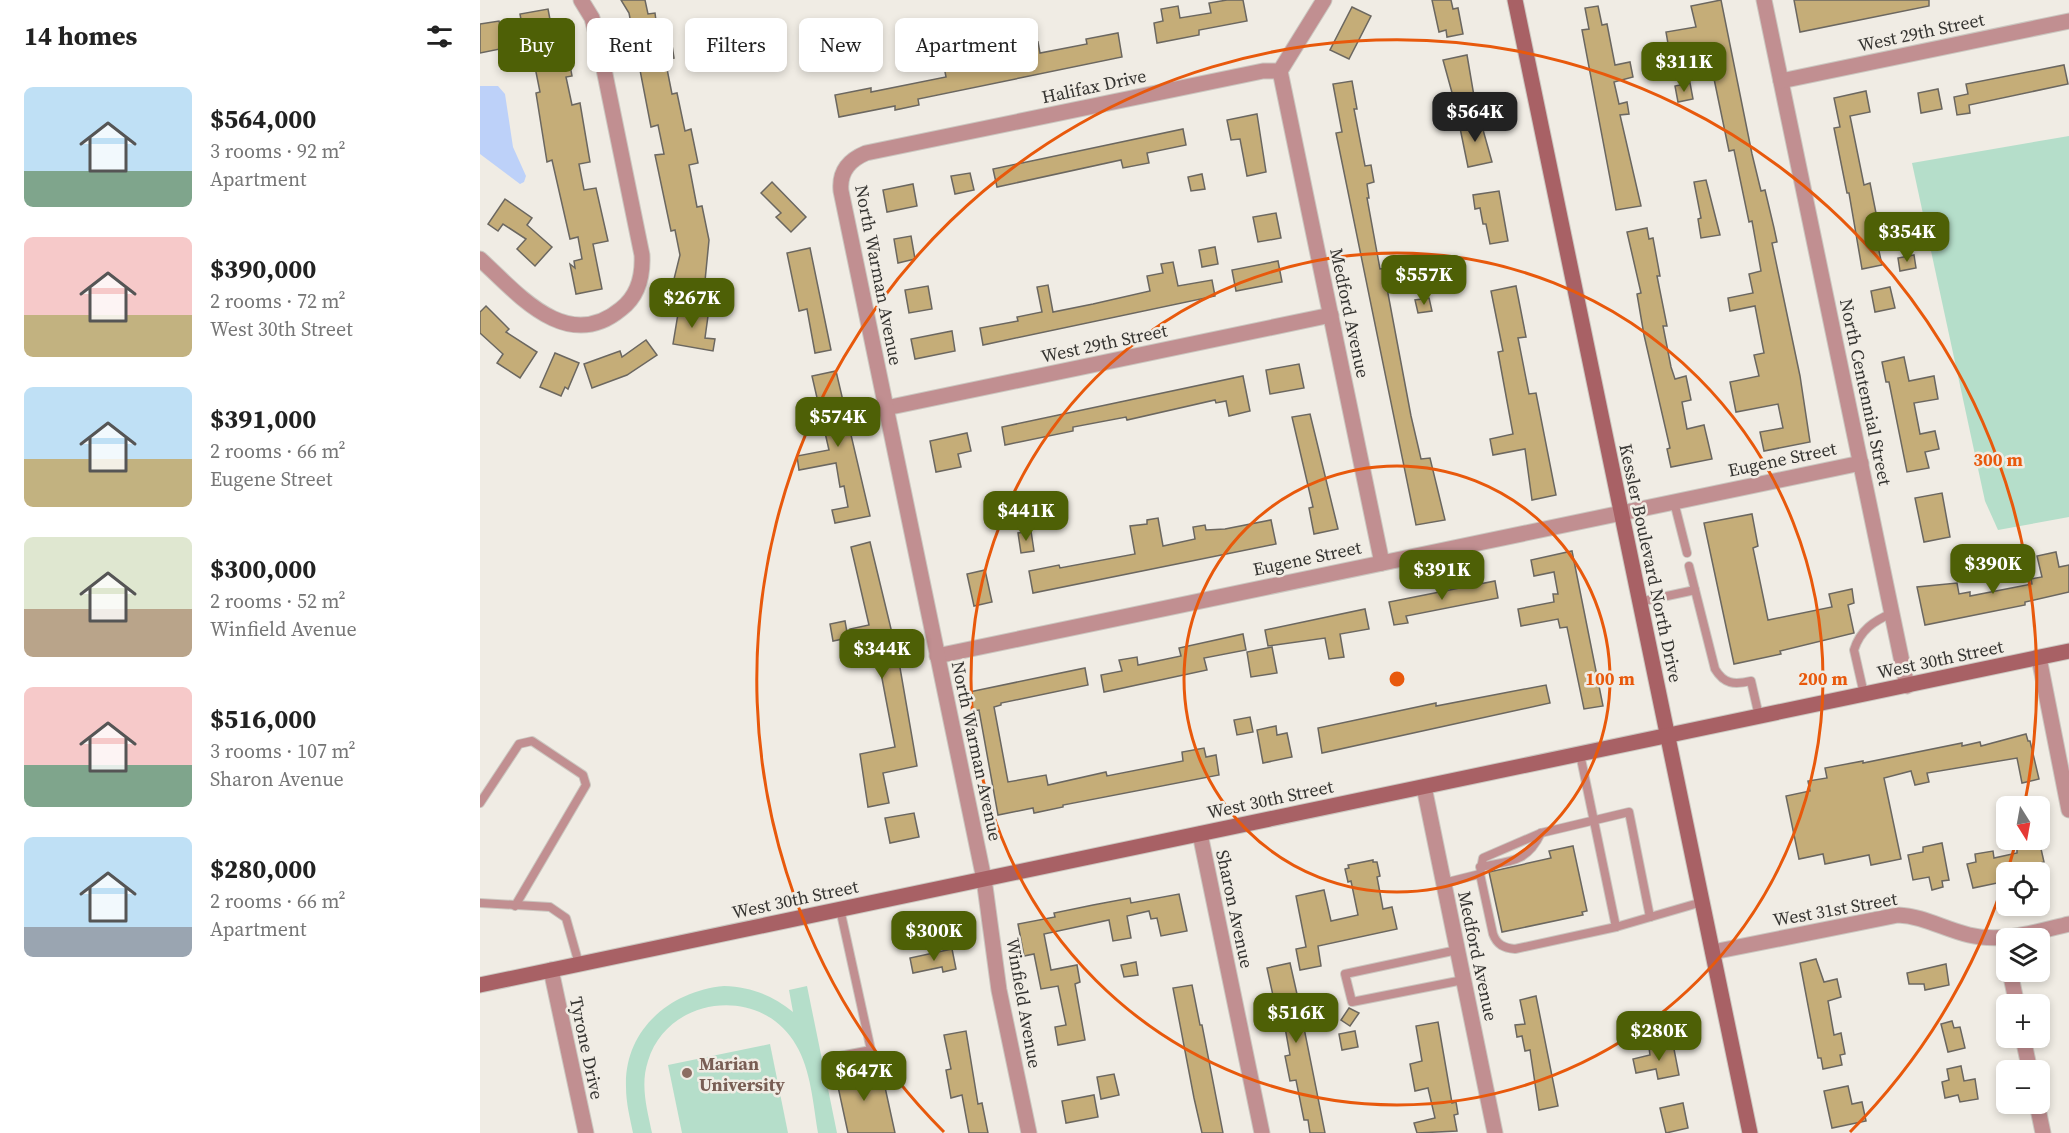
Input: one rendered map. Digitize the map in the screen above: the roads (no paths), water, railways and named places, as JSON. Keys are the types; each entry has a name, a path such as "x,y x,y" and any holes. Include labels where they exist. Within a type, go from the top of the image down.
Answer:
{"main road":[{"name":"Kessler Boulevard North Drive","path":"1515,0 1750,1133"},
{"name":"West 30th Street","path":"480,985 2069,651"}],"street":[{"path":"480,259 536,309 552,319 570,325 593,324 612,317 627,304 640,281 642,255 595,25 580,0"},
{"path":"1280,71 1324,0"},
{"name":"North Centennial Street","path":"1764,0 1907,686"},
{"name":"West 29th Street","path":"1781,81 2069,21"},
{"name":"Halifax Drive","path":"843,172 852,160 866,153 1263,71 1280,71"},
{"name":"Medford Avenue","path":"1280,71 1382,563"},
{"name":"North Warman Avenue","path":"843,172 841,191 984,879"},
{"name":"West 29th Street","path":"886,408 1331,315"},
{"name":"Eugene Street","path":"937,656 1860,463"},
{"path":"2039,658 2069,810"},
{"name":"Medford Avenue","path":"1424,787 1495,1133"},
{"name":"Sharon Avenue","path":"1200,834 1262,1133"},
{"name":"Winfield Avenue","path":"984,879 999,990 1029,1133"},
{"name":"West 31st Street","path":"1713,952 1898,915 1915,916 1969,935 1996,938"},
{"name":"West 31st Street","path":"2050,928 2069,924"},
{"name":"Tyrone Drive","path":"550,970 586,1133"},
{"path":"2039,1114 2043,1133"}],"lane":[{"path":"1674,502 1687,553"},
{"path":"1689,566 1714,669 1721,679 1729,682 1751,681 1760,716"},
{"path":"1639,602 1695,590"},
{"path":"1864,694 1854,650 1856,643 1875,620 1892,613"},
{"path":"480,803 519,744 532,741 583,775 586,785 515,906"},
{"path":"1580,754 1616,927"},
{"path":"1650,917 1629,812 1541,833 1491,852 1483,858 1480,871 1493,934 1496,942 1506,948 1515,949 1616,927 1702,902"},
{"path":"1443,883 1522,859 1536,844 1541,833"},
{"path":"480,903 550,907 566,918 579,964"},
{"path":"836,1057 871,1050 840,909"},
{"path":"1457,950 1345,974 1352,1002 1463,980"}],"water":[{"path":"480,86 498,86 505,94 513,147 526,176 524,182 520,184 480,154"}],"place":[{"name":"Marian University","path":"687,1073"}]}
